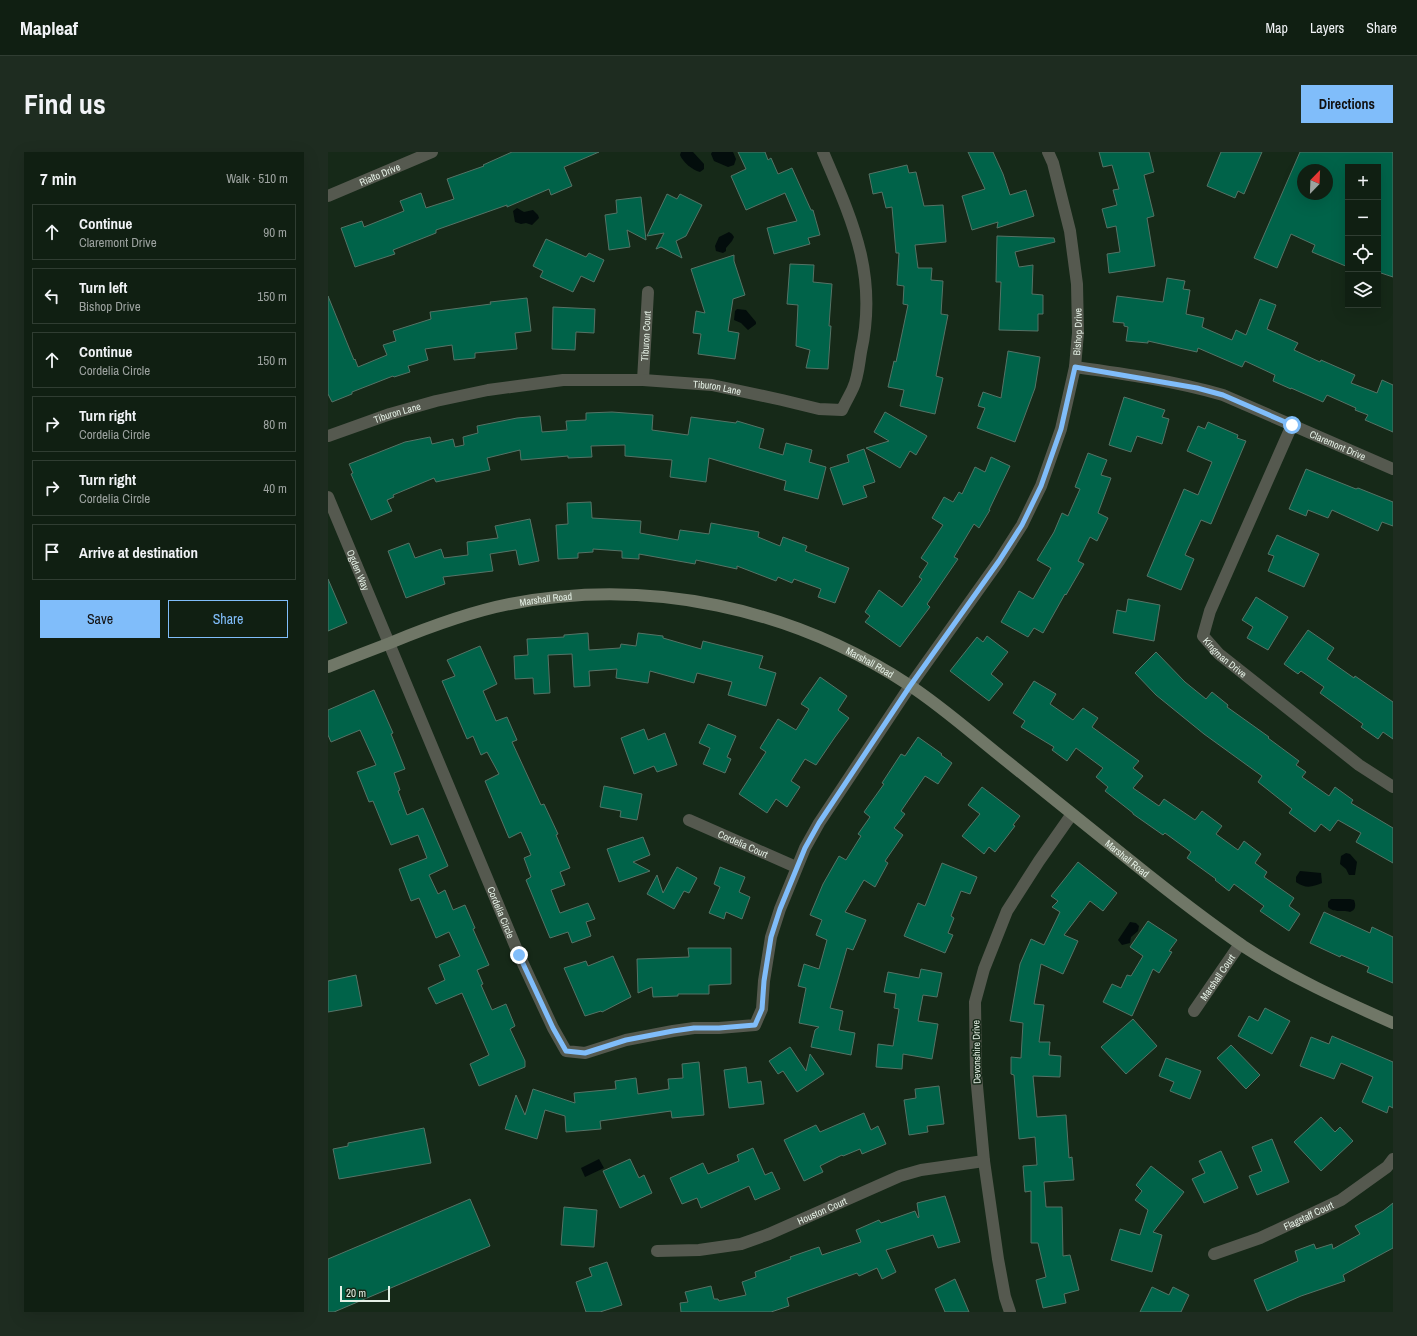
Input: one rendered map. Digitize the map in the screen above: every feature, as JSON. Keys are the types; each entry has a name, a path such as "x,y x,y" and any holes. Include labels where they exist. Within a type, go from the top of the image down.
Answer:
{"street":[{"name":"Rialto Drive","path":"328,196 432,152"},
{"name":"Tiburon Lane","path":"328,436 390,414 436,401 488,390 563,380 643,380 712,385 819,409 842,410 854,387 866,332 867,295 864,263 854,226 823,152"},
{"name":"Bishop Drive","path":"910,686 999,561 1022,525 1041,486 1061,429 1075,367 1078,333 1077,291 1070,231 1053,163 1048,152"},
{"name":"Tiburon Court","path":"643,380 648,292"},
{"name":"Claremont Drive","path":"1075,367 1197,388 1223,395 1393,469"},
{"name":"Kingman Drive","path":"1292,425 1210,611 1203,636 1219,654 1359,765 1393,787"},
{"name":"Ogden Way","path":"328,497 389,643"},
{"name":"Marshall Road","path":"328,667 438,624 477,612 548,598 601,594 644,595 684,599 729,607 790,625 844,648 910,686 986,744 1182,902 1240,944 1297,979 1329,995 1393,1022"},
{"name":"Cordelia Circle","path":"389,643 519,955 553,1028 566,1051 585,1053 626,1040 673,1031 694,1028 719,1028 755,1025 762,1009 764,981 771,937 796,867 819,823 910,686"},
{"name":"Devonshire Drive","path":"1010,1312 1005,1297 998,1259 984,1161 976,1075 976,1002 984,969 1007,911 1039,861 1072,814"},
{"name":"Cordelia Court","path":"689,820 796,867"},
{"name":"Marshall Court","path":"1194,1011 1240,944"},
{"name":"Flagstaff Court","path":"1214,1254 1260,1238 1341,1200 1386,1167 1393,1159"},
{"name":"Houston Court","path":"658,1251 699,1250 741,1244 769,1234 900,1176 921,1170 984,1161"}],"shaded area":[{"path":"681,152 693,152 704,164 704,169 700,172 691,168 681,158"},
{"path":"712,152 733,152 736,159 734,165 728,167 714,161 711,154"},
{"path":"517,208 524,212 533,210 539,218 532,225 515,222 513,211"},
{"path":"729,232 734,237 726,248 726,251 723,253 716,251 715,246 719,237"},
{"path":"737,309 746,310 756,324 748,330 741,323 734,320 735,311"},
{"path":"1346,853 1350,854 1357,862 1355,875 1349,875 1346,869 1340,864 1341,856"},
{"path":"1300,871 1321,873 1322,883 1309,887 1303,886 1296,882 1296,877"},
{"path":"1331,899 1354,900 1355,907 1350,912 1333,910 1328,907 1328,902"},
{"path":"1130,922 1136,923 1139,926 1138,931 1131,937 1130,943 1122,945 1118,940"},
{"path":"599,1159 604,1168 585,1177 581,1168"}],"building":[{"path":"512,152 599,152 564,167 572,186 551,195 549,189 507,207 507,205 436,230 436,233 393,250 395,254 355,267 341,228 362,221 364,227 404,211 400,201 421,193 426,208 454,199 447,179 484,166 483,165"},
{"path":"738,152 765,152 768,160 771,158 778,174 792,168 811,210 813,210 820,235 808,238 810,244 774,254 767,228 797,221 785,193 746,210 731,176 746,169"},
{"path":"968,152 993,152 1003,174 1010,195 1026,190 1034,216 997,228 998,222 972,230 962,196 985,189"},
{"path":"1099,152 1149,152 1154,172 1144,175 1154,216 1147,218 1155,266 1109,273 1107,254 1120,252 1116,226 1107,228 1102,209 1117,205 1113,190 1119,189 1112,165 1103,167"},
{"path":"1221,152 1262,152 1244,194 1238,191 1235,198 1207,186"},
{"path":"1300,152 1393,152 1393,277 1381,273 1381,164 1345,164 1345,266 1312,252 1315,245 1291,234 1277,268 1254,258"},
{"path":"907,165 909,173 916,172 924,206 943,205 946,242 915,245 918,268 932,268 931,280 943,281 941,314 948,315 936,376 943,378 935,414 900,406 904,390 888,387 894,361 896,362 908,305 903,304 904,286 897,285 899,253 896,253 892,207 886,208 882,192 873,194 869,174"},
{"path":"667,194 677,199 680,194 702,205 686,236 676,241 682,258 661,247 656,249 664,233 647,236"},
{"path":"641,197 646,240 627,230 630,247 609,250 605,215 617,213 616,200"},
{"path":"997,236 1054,238 1055,242 1015,252 1019,267 1033,265 1032,294 1043,295 1043,314 1038,314 1038,331 999,330 1001,282 996,282"},
{"path":"546,239 586,257 589,253 604,260 594,282 581,276 573,292 540,277 543,271 533,266"},
{"path":"734,255 734,261 745,295 733,299 728,331 739,333 735,359 698,354 701,334 693,333 696,311 705,313 691,269"},
{"path":"790,264 814,265 813,282 832,284 828,369 806,368 810,350 796,346 798,305 787,304"},
{"path":"1167,278 1185,281 1183,289 1190,290 1186,314 1204,318 1202,327 1232,340 1236,330 1246,335 1260,299 1276,305 1267,329 1298,343 1294,350 1320,362 1321,360 1355,375 1351,383 1377,393 1382,380 1393,385 1393,432 1365,420 1368,415 1355,410 1356,408 1327,395 1323,402 1273,381 1275,375 1245,361 1242,367 1198,348 1197,352 1148,341 1148,343 1126,341 1128,327 1124,326 1124,323 1113,322 1117,296 1163,302"},
{"path":"328,296 358,367 387,355 383,345 396,341 393,331 431,319 430,312 491,304 490,302 527,298 531,331 515,333 517,349 475,353 475,358 454,360 452,345 425,349 428,360 408,366 410,372 394,377 393,376 352,392 352,394 332,402 328,394"},
{"path":"553,307 595,309 594,333 576,332 575,350 552,349"},
{"path":"1008,351 1040,357 1035,388 1015,442 977,428 985,408 978,406 983,392 1001,398"},
{"path":"1124,397 1165,410 1162,417 1169,419 1162,444 1137,436 1131,452 1109,445"},
{"path":"612,412 653,415 652,430 688,435 691,417 736,423 737,421 764,429 759,448 783,455 786,443 812,450 809,462 826,467 818,499 784,490 786,481 709,458 706,482 670,477 672,460 625,456 625,445 591,446 592,457 568,458 568,456 521,460 520,450 487,458 490,470 436,482 434,478 393,495 394,497 387,500 392,511 371,520 351,474 353,473 349,464 405,442 430,437 432,444 453,439 455,447 464,445 463,437 478,433 477,426 517,418 540,416 542,432 567,430 566,421 586,420 586,413"},
{"path":"885,412 927,436 916,455 910,451 900,468 866,448 889,441 874,432"},
{"path":"1208,422 1238,435 1237,438 1246,441 1211,524 1201,520 1185,555 1194,559 1181,590 1147,576 1184,489 1198,495 1212,462 1187,451 1198,426 1205,429"},
{"path":"864,449 875,482 863,486 867,497 843,505 830,468 849,462 847,455"},
{"path":"1088,453 1107,460 1101,475 1111,478 1098,513 1108,518 1097,541 1090,537 1078,561 1084,564 1043,633 1034,628 1028,637 1001,622 1019,591 1033,599 1051,568 1037,560 1054,532 1062,513 1068,516 1080,489 1075,487"},
{"path":"991,457 1010,466 990,510 979,528 974,524 954,557 958,559 927,604 930,607 900,647 865,622 870,616 865,612 879,590 902,607 922,579 919,577 928,563 921,558 943,525 932,518 944,497 953,502 959,492 962,494 975,467 985,472"},
{"path":"1306,469 1393,502 1393,526 1382,522 1378,531 1332,510 1328,518 1308,510 1306,516 1289,509"},
{"path":"591,502 592,518 641,521 640,533 678,540 680,530 709,534 711,523 759,532 758,537 780,546 783,537 807,546 805,551 849,568 835,603 818,597 821,589 794,579 792,583 778,577 776,581 737,566 737,569 696,560 695,564 639,554 639,559 622,558 622,551 593,549 593,552 578,553 578,558 558,559 556,525 568,524 567,503"},
{"path":"530,519 539,561 519,565 516,550 490,554 493,571 443,577 445,584 406,598 388,551 409,543 415,558 441,549 444,558 468,555 467,542 498,538 495,526"},
{"path":"1277,535 1319,554 1304,587 1268,571 1274,556 1268,554"},
{"path":"328,579 347,623 328,631"},
{"path":"1256,597 1288,617 1268,650 1247,638 1253,627 1242,620"},
{"path":"1128,599 1160,605 1154,641 1113,633 1117,610 1126,612"},
{"path":"1308,630 1334,648 1327,659 1393,702 1393,739 1383,732 1378,739 1361,727 1363,724 1320,693 1324,687 1301,671 1298,674 1284,664"},
{"path":"588,633 589,650 620,648 621,644 636,646 638,633 663,636 663,638 701,649 703,641 763,656 759,668 776,673 766,706 728,695 732,682 697,673 694,683 650,671 648,683 616,678 617,669 589,671 590,686 574,687 572,654 548,655 550,693 534,694 533,678 515,679 514,656 528,655 527,639 564,637 564,635"},
{"path":"987,636 1008,652 991,674 1003,684 989,701 950,671 977,637 983,642"},
{"path":"480,646 497,684 483,691 496,721 507,717 517,740 512,742 541,805 544,804 558,834 556,835 570,868 560,872 565,885 551,890 560,913 588,903 595,919 586,922 591,936 572,943 568,932 550,938 526,880 531,877 524,858 531,855 521,832 509,838 485,781 499,774 487,752 481,755 473,736 467,739 442,681 455,676 447,660"},
{"path":"1156,652 1185,682 1206,699 1212,692 1228,705 1227,707 1269,737 1268,738 1299,761 1296,765 1306,772 1302,777 1329,796 1335,787 1353,800 1351,803 1393,828 1393,863 1356,842 1361,833 1338,820 1330,831 1321,824 1315,832 1289,813 1292,809 1258,782 1262,776 1204,734 1156,695 1135,673"},
{"path":"820,677 847,696 838,710 849,718 816,765 805,759 791,781 800,787 787,807 776,799 767,813 739,794 766,752 760,748 778,719 796,730 809,709 801,704"},
{"path":"1034,681 1056,694 1050,704 1073,720 1083,708 1098,718 1092,727 1139,761 1133,768 1143,776 1133,788 1159,806 1164,799 1195,820 1202,811 1222,826 1216,834 1238,850 1244,841 1261,854 1255,863 1267,872 1264,877 1294,898 1289,906 1300,914 1289,931 1260,911 1264,906 1234,884 1229,891 1215,880 1216,879 1187,858 1191,852 1165,833 1163,835 1133,814 1105,791 1108,787 1096,777 1103,768 1076,748 1067,761 1052,750 1054,747 1021,727 1025,721 1013,713"},
{"path":"374,690 393,733 391,734 405,769 394,773 400,790 398,791 407,815 423,808 448,866 429,875 438,894 445,890 453,910 465,905 475,928 473,929 489,965 477,970 483,984 481,985 492,1010 506,1004 515,1026 510,1029 525,1061 525,1067 479,1086 470,1064 489,1055 462,993 436,1004 428,988 445,980 439,965 460,956 449,932 436,938 419,898 411,901 399,869 427,858 418,835 391,845 373,801 369,802 357,772 376,765 360,730 331,742 328,735 328,710"},
{"path":"708,724 736,736 727,757 731,759 725,773 703,764 710,748 699,743"},
{"path":"644,729 648,740 665,733 677,765 657,772 654,766 634,774 621,738"},
{"path":"918,737 952,763 938,784 925,776 901,811 905,814 894,828 903,835 885,861 888,863 875,887 864,880 845,912 866,920 853,950 847,948 830,1008 843,1011 839,1030 855,1033 851,1055 811,1047 815,1030 819,1027 799,1023 806,988 798,986 804,964 819,969 827,940 816,935 822,920 810,915 823,884 839,856 846,860 861,836 858,834 870,817 864,812 884,784 882,783 901,754 905,756"},
{"path":"604,786 642,794 637,820 620,817 621,811 600,807"},
{"path":"982,787 1020,816 1013,825 1015,826 995,852 989,847 984,854 962,836 980,814 968,805"},
{"path":"643,837 650,855 633,862 650,871 619,882 607,849"},
{"path":"1078,862 1117,893 1103,911 1090,901 1064,935 1078,941 1063,974 1041,964 1034,1004 1044,1005 1039,1042 1050,1042 1049,1055 1061,1056 1060,1077 1033,1076 1037,1117 1066,1115 1069,1158 1072,1157 1074,1180 1044,1182 1046,1207 1062,1207 1063,1256 1070,1255 1079,1290 1064,1294 1066,1303 1043,1308 1036,1280 1046,1277 1038,1243 1031,1243 1031,1191 1025,1192 1023,1166 1037,1165 1035,1137 1019,1139 1014,1075 1011,1074 1011,1057 1021,1058 1023,1023 1010,1021 1020,964 1031,939 1044,945 1060,912 1052,907 1058,901 1051,896"},
{"path":"942,863 977,877 970,894 961,891 951,916 954,918 948,933 953,935 945,953 904,936 918,903 925,906"},
{"path":"677,867 697,878 689,893 684,891 674,909 647,894 657,875 663,893"},
{"path":"720,867 745,877 739,892 750,897 742,919 726,912 724,919 709,913 720,887 714,884"},
{"path":"1324,912 1370,933 1372,927 1393,937 1393,983 1367,972 1369,967 1341,955 1340,957 1310,943"},
{"path":"1148,921 1177,940 1169,951 1172,952 1159,973 1153,969 1132,1016 1103,1002 1112,984 1121,988 1127,975 1131,976 1143,956 1130,947"},
{"path":"688,948 731,948 731,984 709,985 709,994 678,994 678,996 653,997 652,987 638,993 637,959 689,957"},
{"path":"613,956 631,997 602,1012 601,1011 585,1016 564,968 586,961 588,966"},
{"path":"921,969 942,973 937,997 923,995 918,1021 938,1024 932,1059 903,1054 902,1069 876,1067 878,1044 893,1046 899,1009 894,1008 896,994 884,992 888,972 919,978"},
{"path":"356,975 362,1006 328,1012 328,981"},
{"path":"1265,1008 1290,1021 1272,1054 1238,1036 1249,1016 1258,1021"},
{"path":"1133,1019 1157,1046 1126,1074 1101,1047"},
{"path":"1332,1036 1393,1062 1393,1108 1389,1106 1387,1113 1362,1102 1373,1077 1341,1063 1334,1079 1300,1066 1311,1037 1329,1044"},
{"path":"1231,1045 1260,1075 1246,1089 1217,1058"},
{"path":"790,1047 806,1071 810,1054 824,1074 797,1092 783,1071 778,1074 769,1061"},
{"path":"1166,1058 1201,1071 1190,1099 1170,1091 1174,1082 1159,1076"},
{"path":"699,1062 704,1115 672,1118 671,1111 600,1121 601,1129 566,1132 565,1116 545,1110 537,1139 505,1129 516,1095 525,1115 533,1089 575,1103 574,1093 616,1089 615,1081 636,1078 638,1094 669,1089 668,1079 683,1078 682,1064"},
{"path":"746,1067 748,1083 761,1081 764,1104 729,1108 724,1070"},
{"path":"939,1086 944,1124 927,1126 928,1132 909,1135 904,1100 916,1098 915,1089"},
{"path":"864,1113 871,1130 878,1126 886,1144 862,1154 860,1149 843,1156 842,1155 820,1166 823,1172 804,1181 784,1140 816,1125 820,1132"},
{"path":"1321,1117 1335,1132 1340,1127 1353,1141 1321,1171 1294,1142"},
{"path":"424,1128 431,1163 339,1179 333,1149 348,1146 348,1143"},
{"path":"1272,1139 1289,1182 1257,1195 1249,1176 1262,1171 1252,1147"},
{"path":"753,1148 765,1175 772,1172 780,1189 755,1200 749,1186 701,1208 697,1198 682,1204 670,1178 703,1163 708,1174 739,1161 737,1155"},
{"path":"1221,1151 1238,1188 1204,1203 1192,1179 1205,1173 1199,1161"},
{"path":"630,1159 639,1178 644,1175 652,1193 620,1208 603,1171"},
{"path":"1151,1166 1184,1192 1153,1232 1162,1235 1152,1272 1111,1260 1120,1229 1140,1235 1148,1210 1135,1200 1142,1191 1136,1185"},
{"path":"945,1196 960,1242 938,1248 933,1235 886,1250 896,1272 882,1279 877,1268 859,1276 857,1273 787,1298 789,1306 771,1312 681,1312 680,1303 688,1302 685,1292 711,1286 714,1299 718,1299 719,1301 746,1295 742,1282 756,1277 755,1272 791,1259 790,1257 819,1247 822,1255 861,1242 856,1230 879,1220 881,1223 915,1211 918,1218 917,1203"},
{"path":"470,1199 490,1246 334,1312 328,1312 328,1259"},
{"path":"1393,1203 1393,1248 1343,1275 1345,1281 1301,1296 1267,1311 1254,1280 1298,1261 1295,1251 1314,1244 1316,1249 1332,1244 1333,1249 1360,1234 1355,1226 1383,1211"},
{"path":"564,1207 597,1210 594,1247 561,1245"},
{"path":"607,1262 622,1305 600,1312 586,1312 576,1282 592,1276 589,1268"},
{"path":"955,1279 969,1312 945,1312 935,1289"},
{"path":"1152,1287 1169,1295 1173,1287 1189,1295 1181,1312 1140,1312"}],"route":[{"path":"519,955 553,1028 566,1051 585,1053 603,1046 626,1040 694,1028 719,1028 755,1025 762,1009 764,981 771,937 796,867 805,848 819,823 910,686 999,561 1022,525 1041,486 1061,429 1075,367 1170,382 1197,388 1223,395 1292,425"}]}
